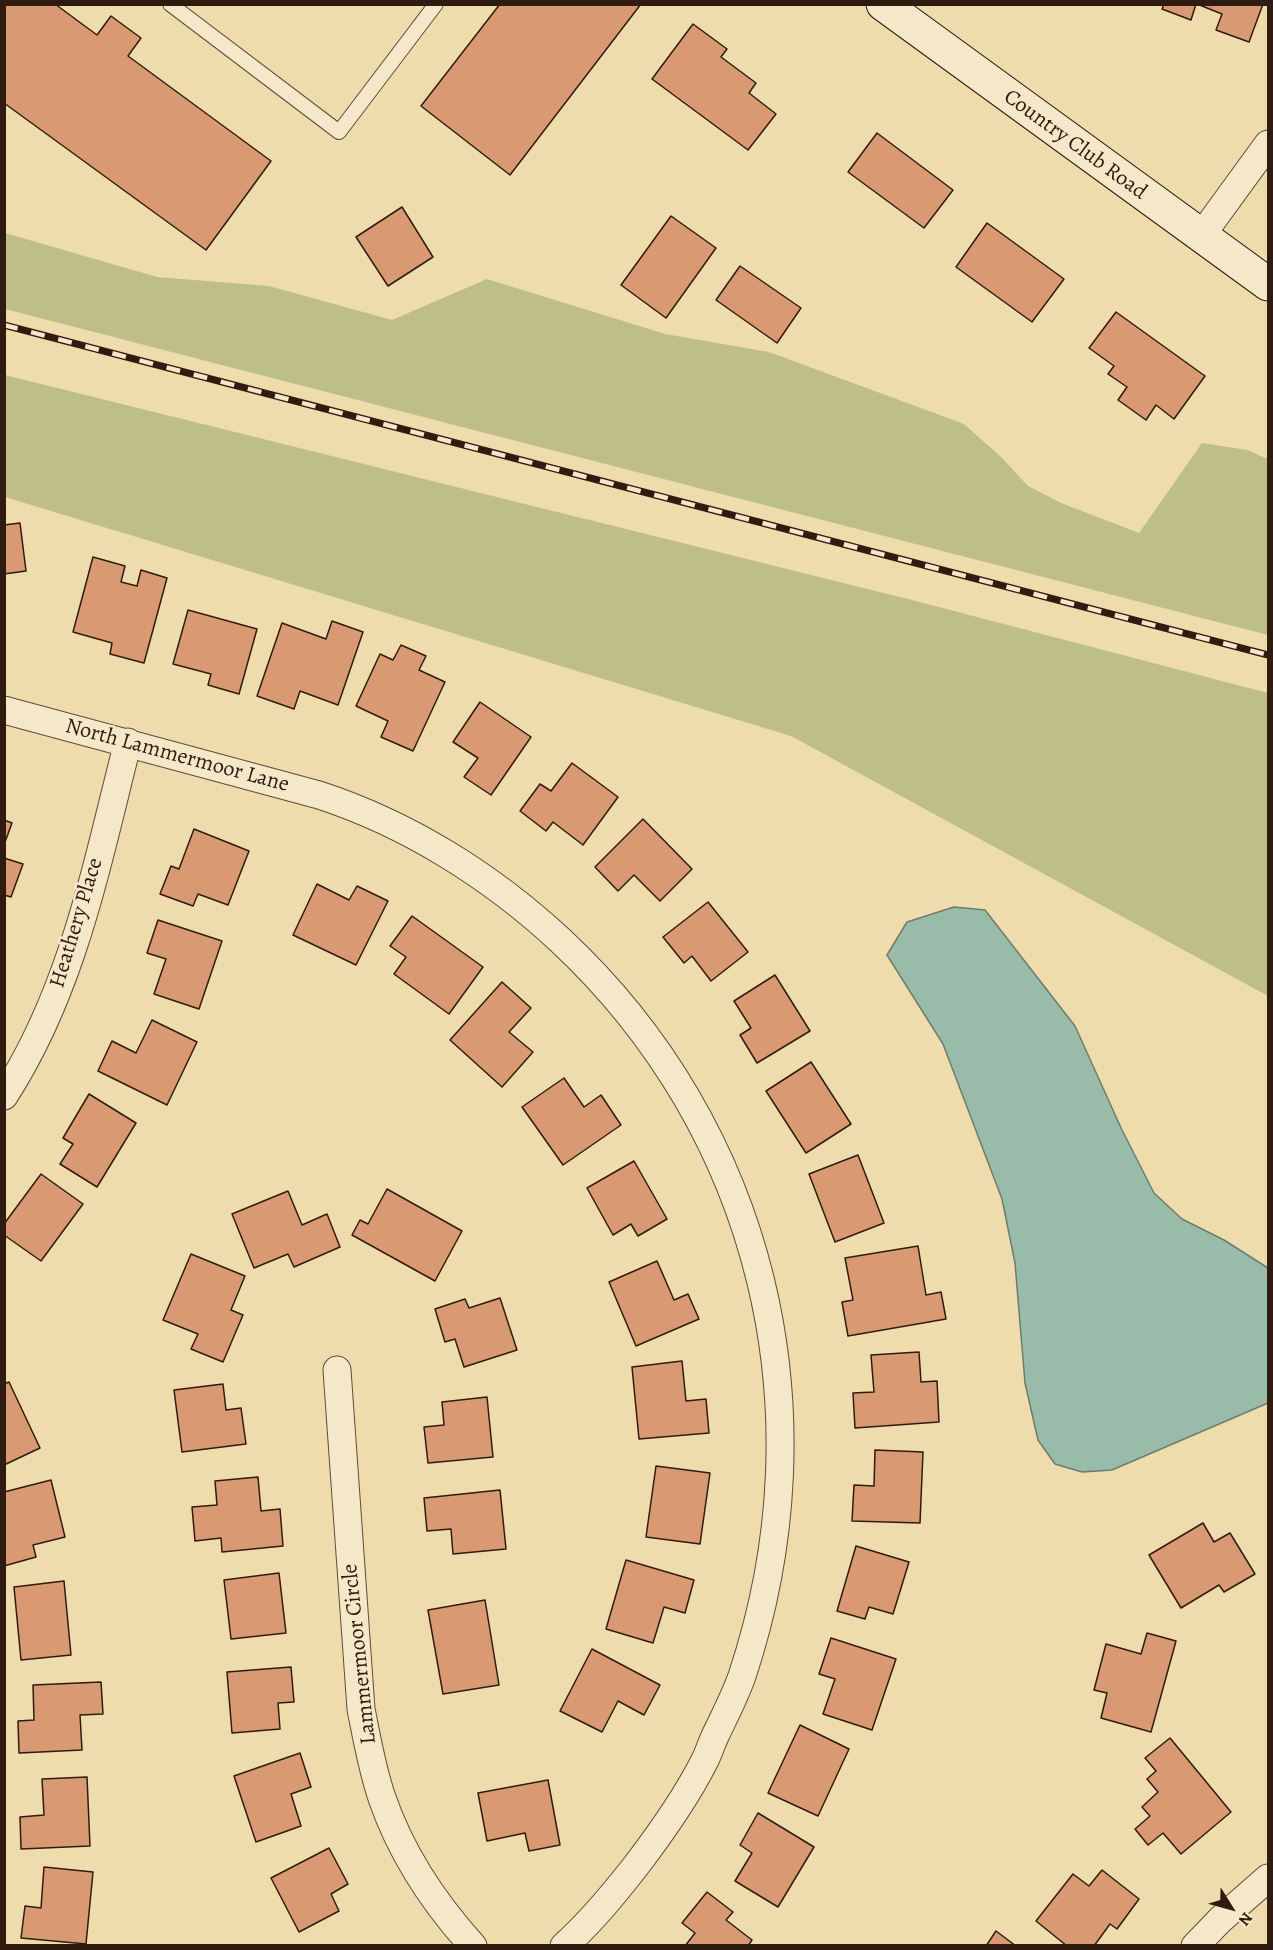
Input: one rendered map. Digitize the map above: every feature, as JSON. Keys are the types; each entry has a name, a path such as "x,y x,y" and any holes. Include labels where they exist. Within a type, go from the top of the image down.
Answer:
{"main road":[{"name":"Country Club Road","path":"883,4 1269,284"}],"street":[{"path":"1201,236 1269,144"},
{"name":"North Lammermoor Lane","path":"4,710 319,795 349,806 430,845 490,883 541,923 616,998 645,1033 714,1147 743,1221 761,1281 769,1317 780,1405 780,1495 765,1592 741,1678 705,1760 664,1829 610,1900 564,1946"},
{"name":"Heathery Place","path":"4,1096 21,1071 33,1047 57,992 78,934 128,742"},
{"name":"Lammermoor Circle","path":"337,1370 361,1709 367,1744 382,1798 402,1844 432,1894 473,1946"},
{"path":"1195,1946 1220,1920 1269,1878"}],"lane":[{"path":"170,4 339,132 436,4"}],"green space":[{"path":"5,233 157,277 269,286 392,320 487,279 665,334 769,352 964,424 1002,458 1028,486 1061,503 1139,533 1202,443 1247,450 1268,459 1268,635 5,309"},
{"path":"5,375 912,600 1268,693 1268,996 791,736 5,497"}],"shaded area":[{"path":"954,907 985,910 1075,1026 1122,1130 1154,1193 1182,1219 1224,1240 1268,1268 1268,1403 1112,1470 1082,1472 1055,1464 1038,1440 1025,1383 1015,1263 1002,1199 943,1044 887,955 907,922"}],"building":[{"path":"6,4 55,4 97,35 111,16 141,38 128,56 271,161 206,250 4,103 4,7"},
{"path":"500,4 641,4 510,175 421,106"},
{"path":"1164,4 1196,4 1191,20 1162,9"},
{"path":"1197,4 1263,4 1249,42 1216,30 1222,14"},
{"path":"693,24 727,49 721,57 756,83 749,93 776,114 748,150 652,79"},
{"path":"877,133 953,190 924,228 848,172"},
{"path":"402,207 433,257 388,286 356,237"},
{"path":"671,216 716,248 666,318 621,285"},
{"path":"987,223 1064,279 1032,322 956,267"},
{"path":"740,266 801,308 777,343 716,300"},
{"path":"1116,312 1205,376 1174,419 1156,405 1146,420 1118,400 1127,387 1108,374 1114,366 1089,348"},
{"path":"20,523 26,571 4,574 4,525"},
{"path":"93,557 125,566 121,582 137,586 141,570 167,578 144,663 110,654 112,643 73,632"},
{"path":"188,610 257,629 239,694 208,685 211,674 173,664"},
{"path":"332,621 363,632 338,705 300,691 294,709 257,696 282,623 326,639"},
{"path":"401,645 426,656 419,670 445,682 413,751 381,737 388,721 356,706 380,654 393,660"},
{"path":"480,702 531,737 491,795 464,777 478,758 453,742"},
{"path":"572,763 618,797 583,845 553,822 546,831 520,811 540,784 551,791"},
{"path":"643,819 692,869 660,901 634,875 618,891 595,867"},
{"path":"4,820 12,823 4,845"},
{"path":"194,829 249,851 228,905 198,894 193,906 160,894 171,866 179,869"},
{"path":"4,858 23,864 11,897 4,895"},
{"path":"317,884 349,900 357,886 388,901 356,965 293,935"},
{"path":"708,902 748,952 711,981 692,956 684,963 663,937"},
{"path":"412,916 483,967 449,1014 394,974 406,957 390,946"},
{"path":"158,920 222,941 199,1009 154,994 166,959 147,953"},
{"path":"775,975 810,1031 757,1063 740,1035 751,1028 734,1001"},
{"path":"502,982 531,1008 509,1032 533,1052 502,1087 450,1040"},
{"path":"152,1020 197,1042 167,1105 98,1071 112,1041 136,1053"},
{"path":"811,1062 851,1124 806,1153 766,1091"},
{"path":"564,1078 584,1107 601,1095 621,1125 563,1165 522,1107"},
{"path":"89,1094 136,1123 97,1187 60,1164 73,1144 63,1138"},
{"path":"858,1155 884,1223 835,1242 809,1174"},
{"path":"634,1161 667,1219 638,1236 631,1224 613,1235 587,1188"},
{"path":"41,1174 83,1204 41,1261 4,1235 4,1224"},
{"path":"387,1189 462,1231 435,1281 352,1235 360,1220 368,1224"},
{"path":"288,1191 302,1225 327,1214 340,1247 294,1267 288,1254 254,1268 232,1214"},
{"path":"918,1246 926,1295 941,1292 946,1319 848,1336 842,1302 853,1300 845,1258"},
{"path":"191,1254 245,1276 231,1310 243,1315 223,1362 191,1349 198,1334 163,1320"},
{"path":"657,1261 674,1300 688,1294 699,1319 636,1346 609,1282"},
{"path":"500,1298 517,1350 464,1367 455,1339 445,1342 435,1309 465,1299 469,1308"},
{"path":"919,1352 921,1382 937,1381 939,1422 855,1428 853,1393 874,1392 871,1355"},
{"path":"682,1361 686,1401 706,1399 709,1433 639,1439 632,1367"},
{"path":"9,1382 40,1448 4,1465 4,1384"},
{"path":"223,1384 226,1410 241,1408 246,1444 182,1452 174,1390"},
{"path":"487,1397 493,1457 428,1463 424,1427 444,1425 442,1402"},
{"path":"875,1450 923,1452 920,1523 852,1521 854,1485 874,1486"},
{"path":"656,1466 710,1473 700,1544 646,1537"},
{"path":"258,1477 261,1511 280,1509 283,1546 222,1552 221,1538 195,1541 192,1507 217,1505 215,1481"},
{"path":"51,1480 65,1537 33,1545 36,1557 4,1566 4,1492"},
{"path":"500,1490 506,1549 453,1554 451,1529 427,1531 424,1498"},
{"path":"1203,1523 1214,1542 1230,1533 1255,1574 1224,1592 1219,1585 1181,1608 1149,1555"},
{"path":"856,1546 909,1562 893,1614 869,1607 865,1619 837,1611"},
{"path":"626,1560 694,1580 685,1613 664,1607 653,1643 606,1629"},
{"path":"279,1573 286,1633 231,1639 224,1580"},
{"path":"64,1581 71,1655 21,1660 14,1587"},
{"path":"485,1600 499,1685 443,1694 428,1610"},
{"path":"1147,1633 1176,1641 1151,1732 1101,1718 1107,1693 1094,1690 1106,1644 1141,1654"},
{"path":"831,1638 896,1659 872,1730 823,1714 835,1679 819,1674"},
{"path":"592,1649 660,1685 644,1715 618,1701 602,1732 560,1711"},
{"path":"291,1667 294,1702 278,1703 280,1729 232,1733 227,1672"},
{"path":"101,1682 103,1714 80,1715 82,1750 19,1753 18,1721 34,1720 33,1685"},
{"path":"800,1725 849,1749 818,1816 768,1793"},
{"path":"1170,1738 1231,1812 1181,1854 1163,1833 1148,1845 1135,1829 1150,1816 1142,1807 1158,1792 1147,1779 1156,1771 1145,1758"},
{"path":"300,1753 311,1787 291,1794 301,1826 256,1842 234,1776"},
{"path":"87,1777 90,1846 21,1849 20,1817 44,1815 42,1779"},
{"path":"548,1780 560,1845 529,1851 525,1833 487,1841 478,1793"},
{"path":"758,1813 814,1847 778,1907 735,1881 752,1853 740,1845"},
{"path":"329,1848 348,1884 331,1894 339,1911 299,1932 271,1878"},
{"path":"44,1867 93,1872 86,1944 21,1938 25,1906 41,1908"},
{"path":"1102,1870 1139,1899 1117,1929 1110,1924 1094,1946 1067,1946 1036,1921 1073,1874 1089,1886"},
{"path":"707,1892 733,1912 726,1920 752,1940 748,1946 685,1946 695,1933 682,1923"},
{"path":"996,1931 1016,1946 986,1946"}],"railway":[{"path":"4,325 1268,655"}]}
